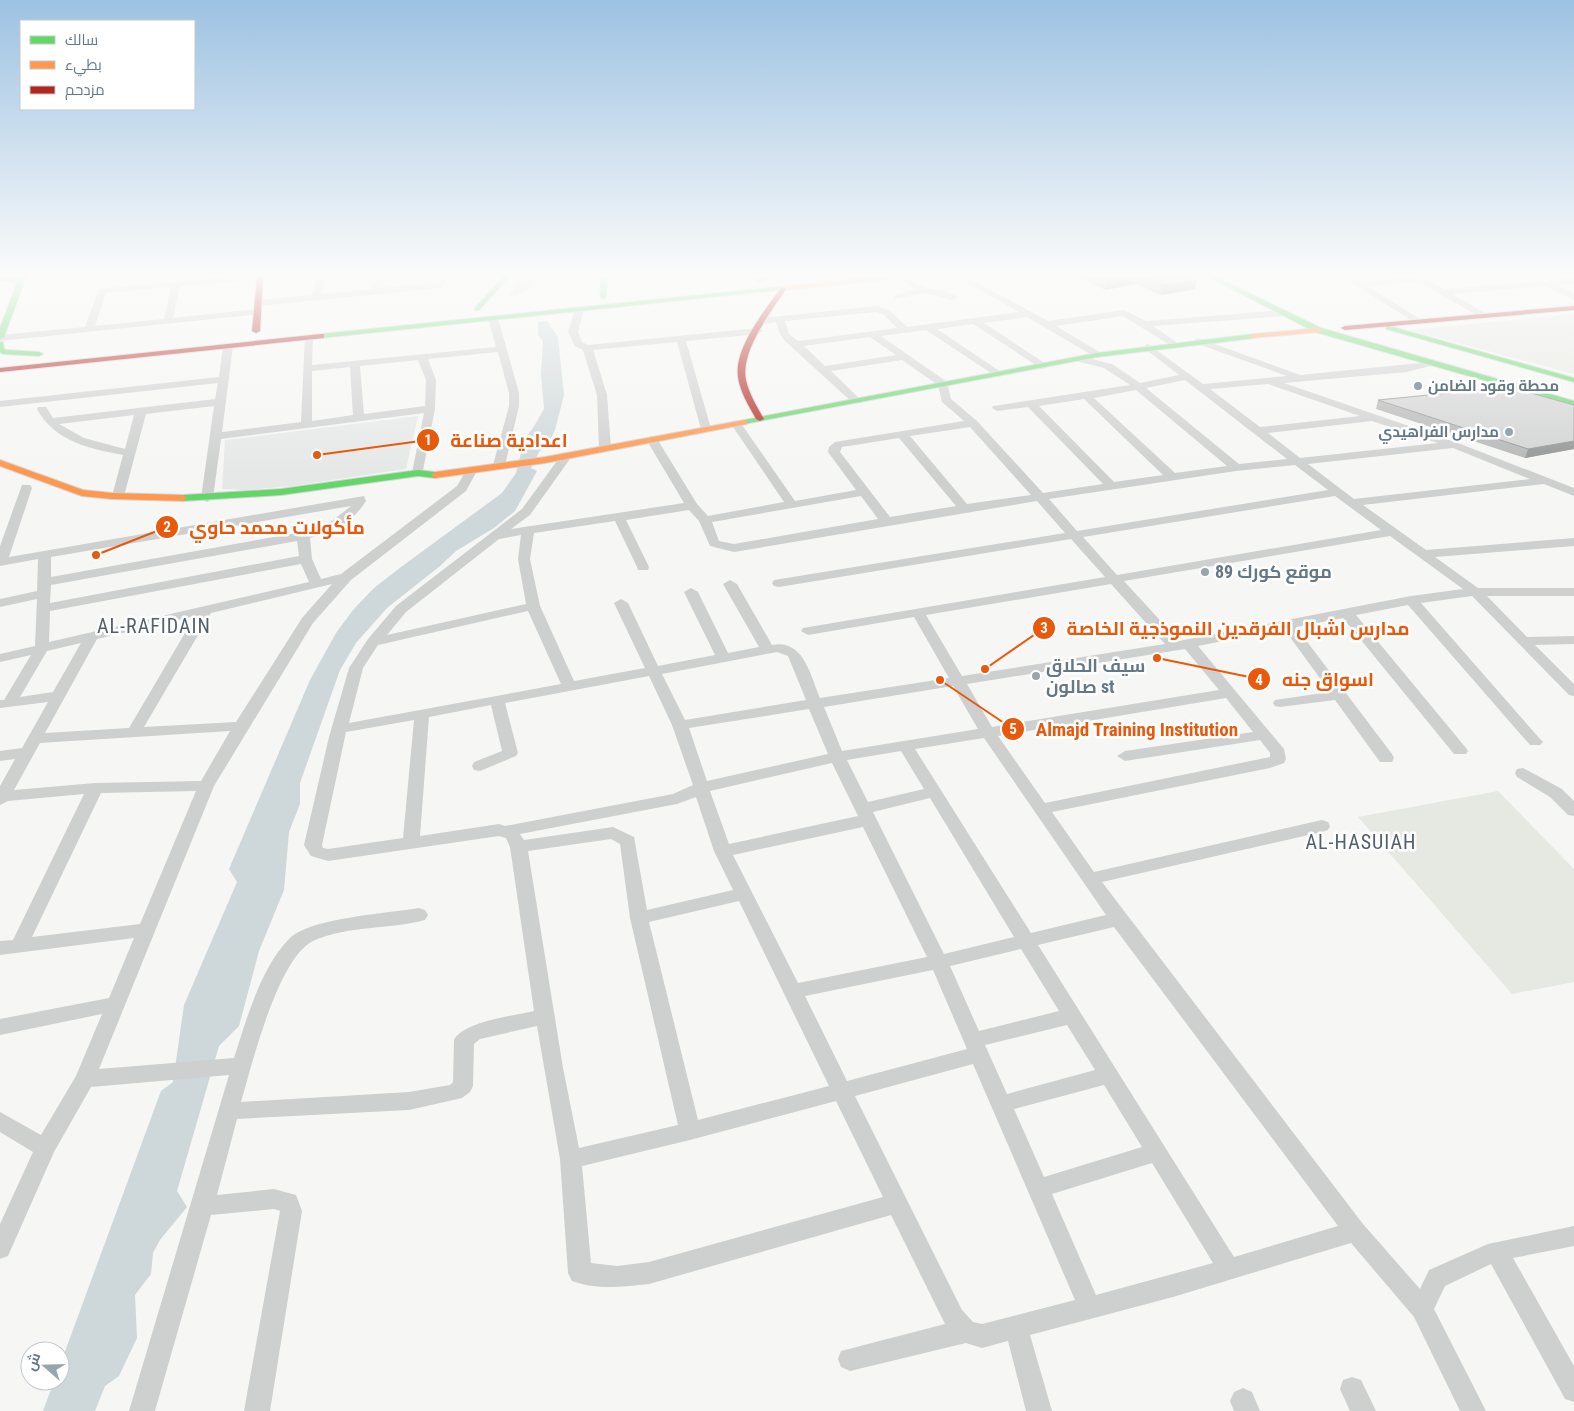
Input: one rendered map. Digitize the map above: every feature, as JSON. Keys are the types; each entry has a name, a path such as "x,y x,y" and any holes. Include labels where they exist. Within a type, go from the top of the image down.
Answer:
{"main road":[{"path":"0,359 146,343"},
{"path":"0,370 256,343"},
{"path":"752,343 741,365 741,374 760,419"},
{"path":"0,463 76,492 118,496 206,498 321,489 545,460 1097,355 1183,343"},
{"path":"1359,343 1426,364 1574,404"},
{"path":"1404,343 1574,391"},
{"path":"1439,343 1574,380"},
{"path":"0,344 3,351 18,354 69,352"},
{"path":"0,364 76,355 108,347"},
{"path":"0,377 51,365"},
{"path":"4,479 19,471"},
{"path":"60,497 90,503 214,506 359,496 417,477"},
{"path":"23,486 40,492"}],"street":[{"path":"306,424 308,343"},
{"path":"499,465 514,406 512,381 500,343"},
{"path":"578,343 587,348 631,343"},
{"path":"682,343 706,429"},
{"path":"796,344 805,343"},
{"path":"883,343 943,384 946,400 973,423 1112,578 1230,693 1278,752 1278,759 1270,763 1041,809"},
{"path":"951,343 997,374"},
{"path":"1008,343 1042,366"},
{"path":"1077,343 1097,355"},
{"path":"1203,343 1299,377"},
{"path":"796,344 857,401"},
{"path":"206,498 228,346"},
{"path":"1148,347 1352,503 1426,554 1476,592 1574,692"},
{"path":"587,348 602,396 605,448"},
{"path":"308,368 502,349"},
{"path":"417,477 430,409 431,380 422,357"},
{"path":"823,369 903,358"},
{"path":"1080,359 1108,366 1138,386 1236,468"},
{"path":"355,364 359,418"},
{"path":"1201,387 1407,369 1426,364"},
{"path":"997,408 1086,396 1187,377"},
{"path":"0,404 224,379"},
{"path":"1268,381 1454,445 1574,492"},
{"path":"169,408 172,384"},
{"path":"1086,396 1172,477"},
{"path":"50,422 221,402"},
{"path":"1030,404 1111,486"},
{"path":"42,409 50,422 74,438 107,449 130,453"},
{"path":"216,436 430,409"},
{"path":"118,496 141,411"},
{"path":"1258,431 1376,418"},
{"path":"886,521 834,452 835,447 839,444 973,423"},
{"path":"736,424 792,505"},
{"path":"902,434 964,508"},
{"path":"652,439 692,506 705,520 714,543 734,548 964,508 1172,477 1298,460 1454,445"},
{"path":"566,456 526,512 401,609 373,642 356,668 339,728 312,845 317,852 328,855 499,830 507,831 677,800 703,787 837,757 906,747 986,731 1230,693"},
{"path":"0,1249 45,1148 85,1079 206,786 241,726 307,621 346,577 462,488 472,468"},
{"path":"1352,503 1545,481"},
{"path":"23,486 0,562 359,496"},
{"path":"705,520 865,492"},
{"path":"779,583 1338,492"},
{"path":"44,595 326,530 350,513 359,496"},
{"path":"496,536 620,519 692,506"},
{"path":"620,519 643,567"},
{"path":"528,532 524,559 534,606 569,686"},
{"path":"808,631 916,611 1392,532"},
{"path":"303,536 306,559 316,584"},
{"path":"1426,554 1574,542"},
{"path":"5,704 42,648 45,554"},
{"path":"0,603 44,595 306,559"},
{"path":"0,658 346,577"},
{"path":"730,584 768,650"},
{"path":"691,592 724,658"},
{"path":"680,724 1182,645 1412,600 1476,592 1574,592"},
{"path":"1412,600 1535,742"},
{"path":"621,603 680,724 703,787 723,851 954,1318 966,1331 982,1336 1230,1269 1355,1231"},
{"path":"373,642 534,606"},
{"path":"134,732 206,610"},
{"path":"916,611 959,681 986,731 1118,919 1355,1231 1422,1309 1473,1411"},
{"path":"1346,612 1460,751"},
{"path":"1287,624 1386,758"},
{"path":"1,798 92,636"},
{"path":"1524,641 1574,640"},
{"path":"339,728 768,650 788,650 794,654 837,757 939,962 1090,1307"},
{"path":"1280,703 1339,695"},
{"path":"5,704 57,696"},
{"path":"480,766 510,753 497,699"},
{"path":"411,842 422,713"},
{"path":"0,756 30,746 134,732 241,726"},
{"path":"1125,756 1265,735"},
{"path":"906,747 1025,942 1230,1269"},
{"path":"1522,773 1556,793 1574,811"},
{"path":"1,798 95,788 206,786"},
{"path":"19,946 95,788"},
{"path":"723,851 866,814 934,792"},
{"path":"1090,879 1322,826"},
{"path":"507,831 512,834 519,847 545,1016 571,1159 580,1273 617,1277 649,1274 898,1203"},
{"path":"519,847 613,834 628,841 639,918 690,1131"},
{"path":"639,918 744,894"},
{"path":"142,1411 242,1066 262,1006 286,953 298,941 316,932 419,916"},
{"path":"793,991 939,962 1118,919"},
{"path":"0,948 145,930"},
{"path":"0,1027 117,1004"},
{"path":"230,1111 409,1101 455,1092 463,1086 464,1040 474,1033 545,1016"},
{"path":"571,1159 690,1131 842,1090 1072,1016"},
{"path":"85,1079 242,1066"},
{"path":"1002,1104 1109,1075"},
{"path":"0,1121 45,1148"},
{"path":"1038,1188 1157,1152"},
{"path":"202,1206 274,1199 288,1202 291,1211 257,1411"},
{"path":"1422,1309 1437,1278 1496,1251 1574,1236"},
{"path":"1496,1251 1574,1390"},
{"path":"1016,1327 1039,1411"},
{"path":"850,1359 966,1331"}],"shaded area":[{"path":"543,343 559,343 564,395 555,430 548,444 539,452 531,468 537,471 515,511 494,528 456,551 387,608 356,643 340,670 300,783 300,804 289,832 284,890 259,951 239,1026 219,1046 177,1191 187,1207 160,1240 153,1253 151,1274 135,1295 137,1338 119,1376 105,1386 95,1411 43,1411 50,1391 70,1391 69,1341 161,1091 173,1082 184,1005 237,882 229,869 310,680 336,633 353,610 374,588 502,493 516,473 525,438 544,409 541,374"},
{"path":"1457,343 1574,343 1574,374"},
{"path":"418,416 406,469 292,486 247,490 222,489 225,440"},
{"path":"1498,791 1574,869 1574,982 1512,994 1358,817"}],"building":[{"name":"مدارس الفراهيدي","path":"1509,387 1574,405 1574,441 1528,449 1378,400"}],"traffic: fast":[{"path":"744,422 1097,355 1197,343"},
{"path":"1362,343 1574,404"},
{"path":"1444,343 1574,380"},
{"path":"0,344 1,350 6,352 39,354"},
{"path":"183,498 281,492 418,473 435,475"}],"traffic: slow":[{"path":"435,475 545,460 744,422"},
{"path":"0,463 82,493 112,496 183,498"}],"traffic: jam":[{"path":"0,370 256,343"},
{"path":"750,343 742,362 741,372 743,384 760,419"}],"place":[{"name":"محطة وقود الضامن","path":"1418,386"},
{"name":"مدارس الفراهيدي","path":"1509,432"},
{"name":"اعدادية صناعة","path":"317,455"},
{"name":"مأكولات محمد حاوي","path":"96,555"},
{"name":"موقع كورك 89","path":"1205,572"},
{"name":"اسواق جنه","path":"1157,658"},
{"name":"مدارس اشبال الفرقدين النموذجية الخاصة","path":"985,669"},
{"name":"سيف الحلاق صالون st","path":"1036,676"},
{"name":"Almajd Training Institution","path":"940,680"}],"district":[{"name":"AL-RAFIDAIN","path":"154,626"},
{"name":"AL-HASUIAH","path":"1361,842"}]}
